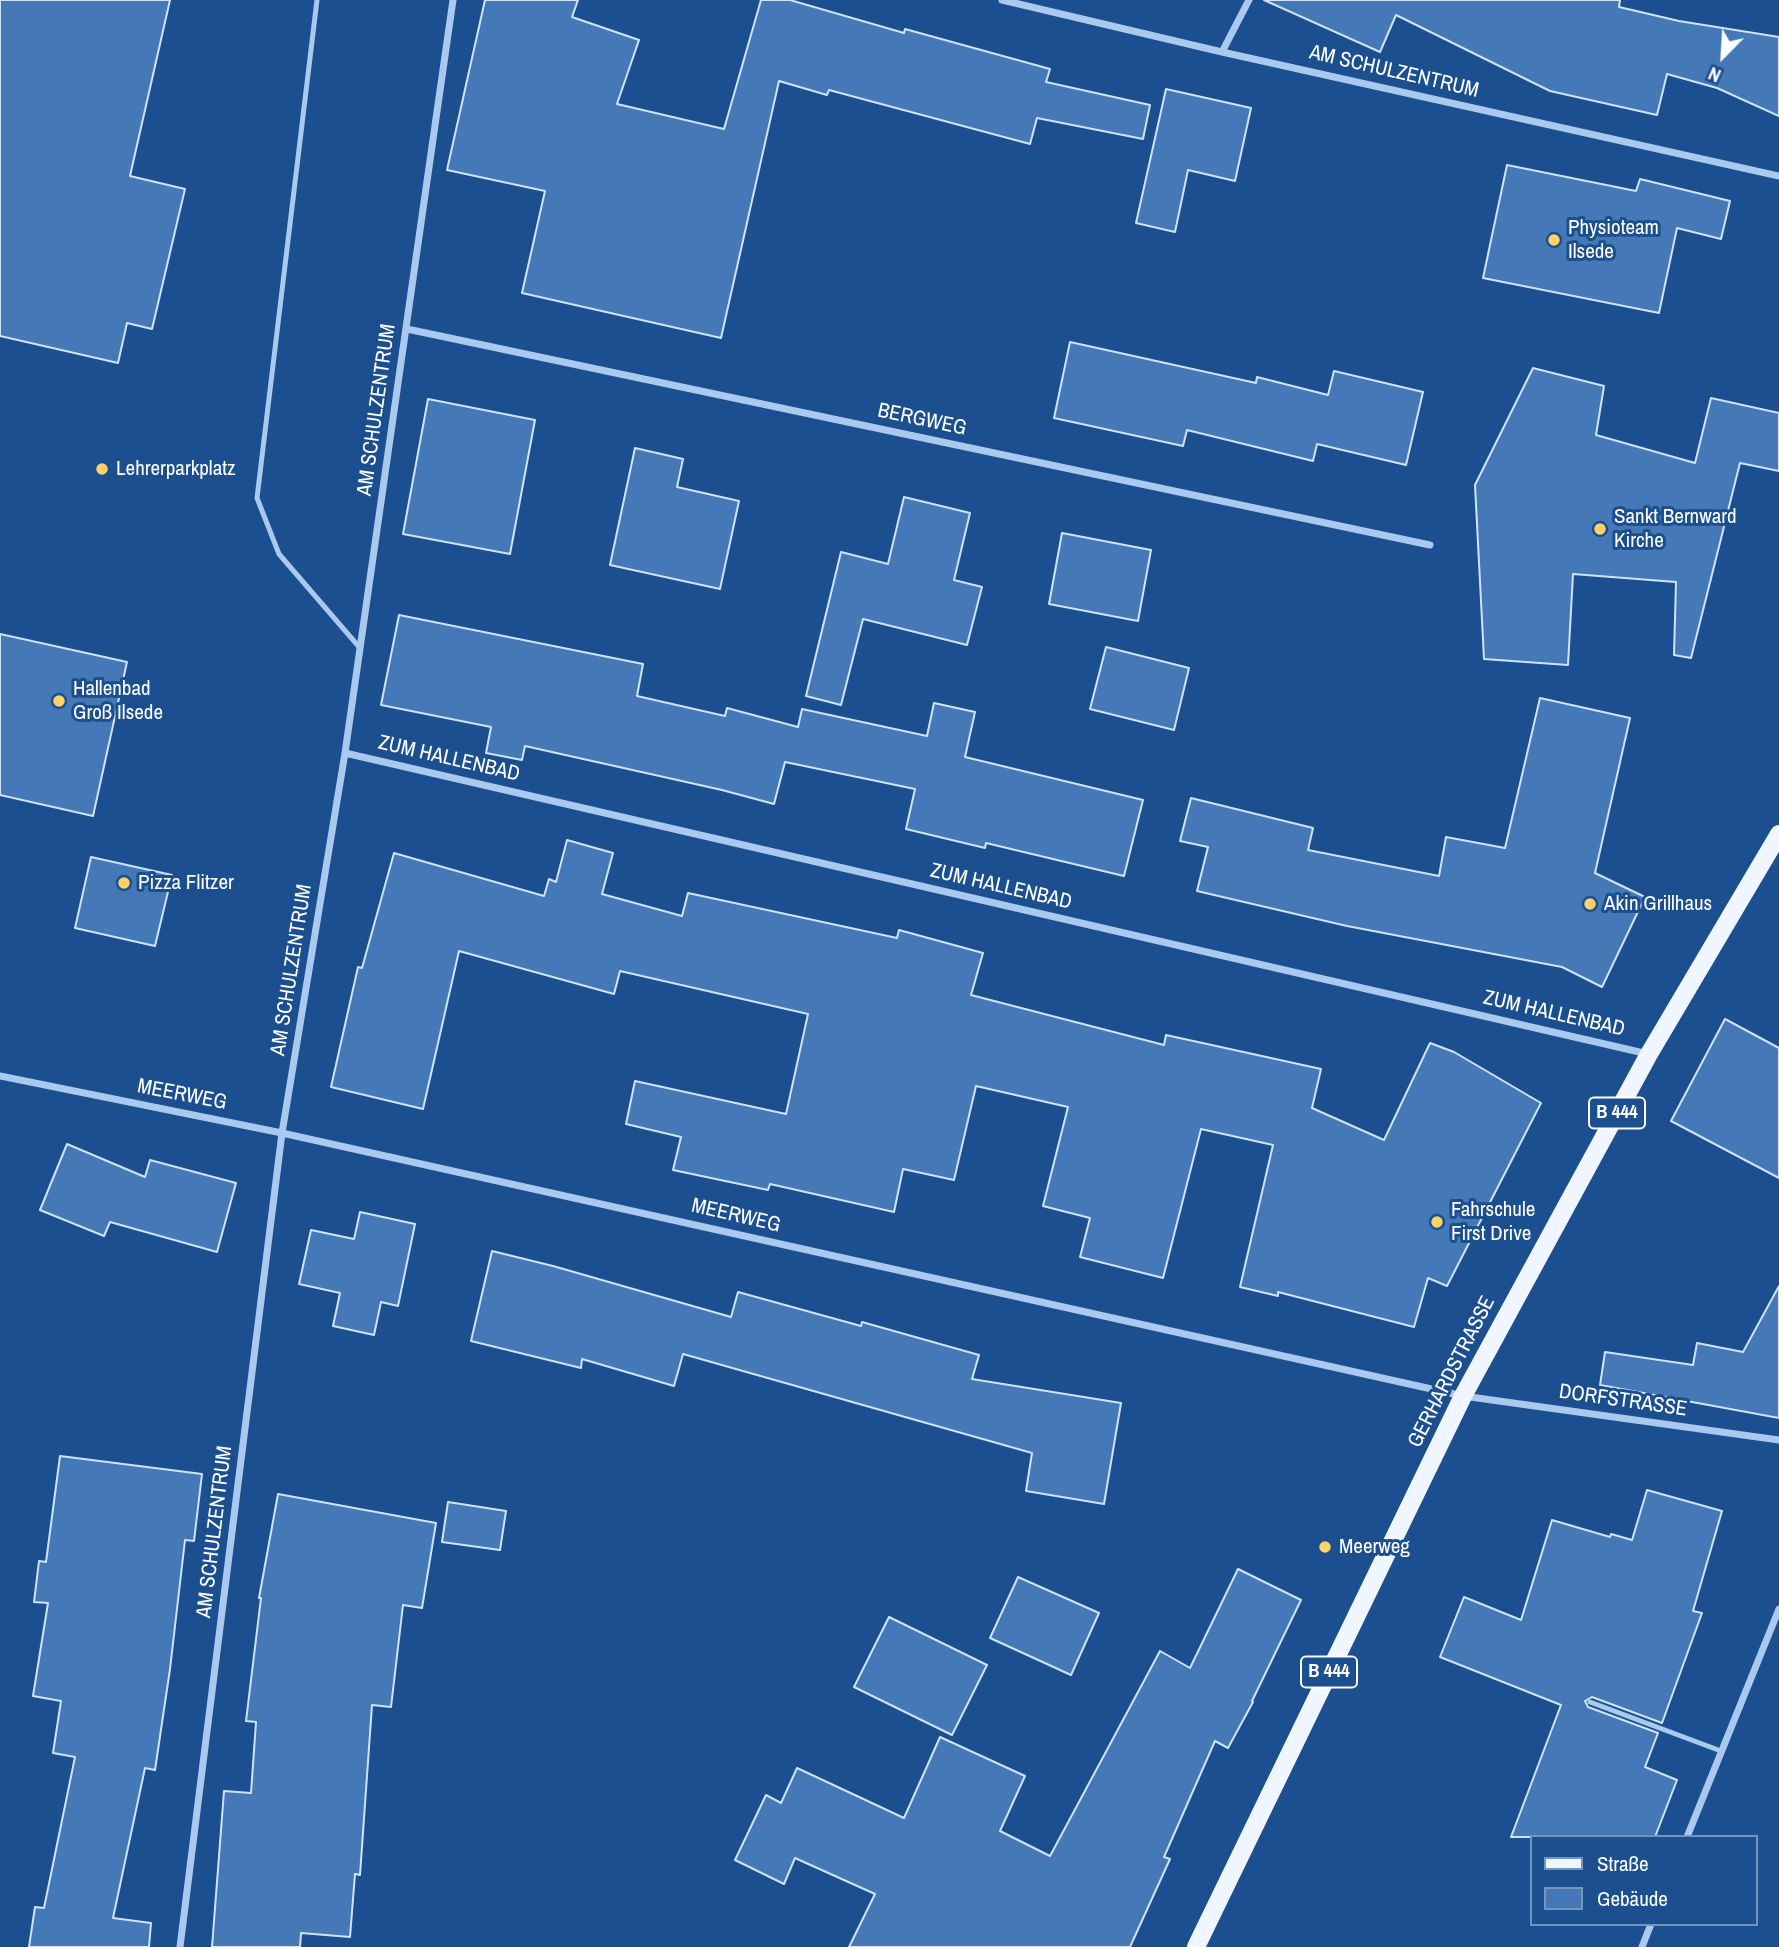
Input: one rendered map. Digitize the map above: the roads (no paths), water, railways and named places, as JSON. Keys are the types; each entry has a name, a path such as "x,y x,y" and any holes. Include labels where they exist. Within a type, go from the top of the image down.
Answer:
{"main road":[{"name":"GERHARDSTRASSE","path":"1196,1947 1463,1396 1649,1054 1779,834"}],"street":[{"name":"AM SCHULZENTRUM","path":"180,1947 282,1133 361,649 453,0"},
{"name":"AM SCHULZENTRUM","path":"1002,0 1222,52 1779,176"},
{"path":"1222,52 1249,0"},
{"name":"BERGWEG","path":"407,329 1430,545"},
{"name":"ZUM HALLENBAD","path":"345,753 1649,1054"},
{"name":"MEERWEG","path":"0,1076 282,1133 1463,1396"},
{"name":"DORFSTRASSE","path":"1463,1396 1779,1440"},
{"path":"1688,1835 1779,1609"},
{"path":"1642,1947 1650,1926"}],"lane":[{"path":"317,0 257,498 278,554 361,649"},
{"path":"1590,1702 1721,1751"}],"place":[{"name":"Physioteam Ilsede","path":"1554,240"},
{"name":"Lehrerparkplatz","path":"102,469"},
{"name":"Sankt Bernward Kirche","path":"1600,529"},
{"name":"Hallenbad Groß Ilsede","path":"59,701"},
{"name":"Pizza Flitzer","path":"124,883"},
{"name":"Akin Grillhaus","path":"1590,904"},
{"name":"Fahrschule First Drive","path":"1437,1222"},
{"name":"Meerweg","path":"1325,1547"}]}
